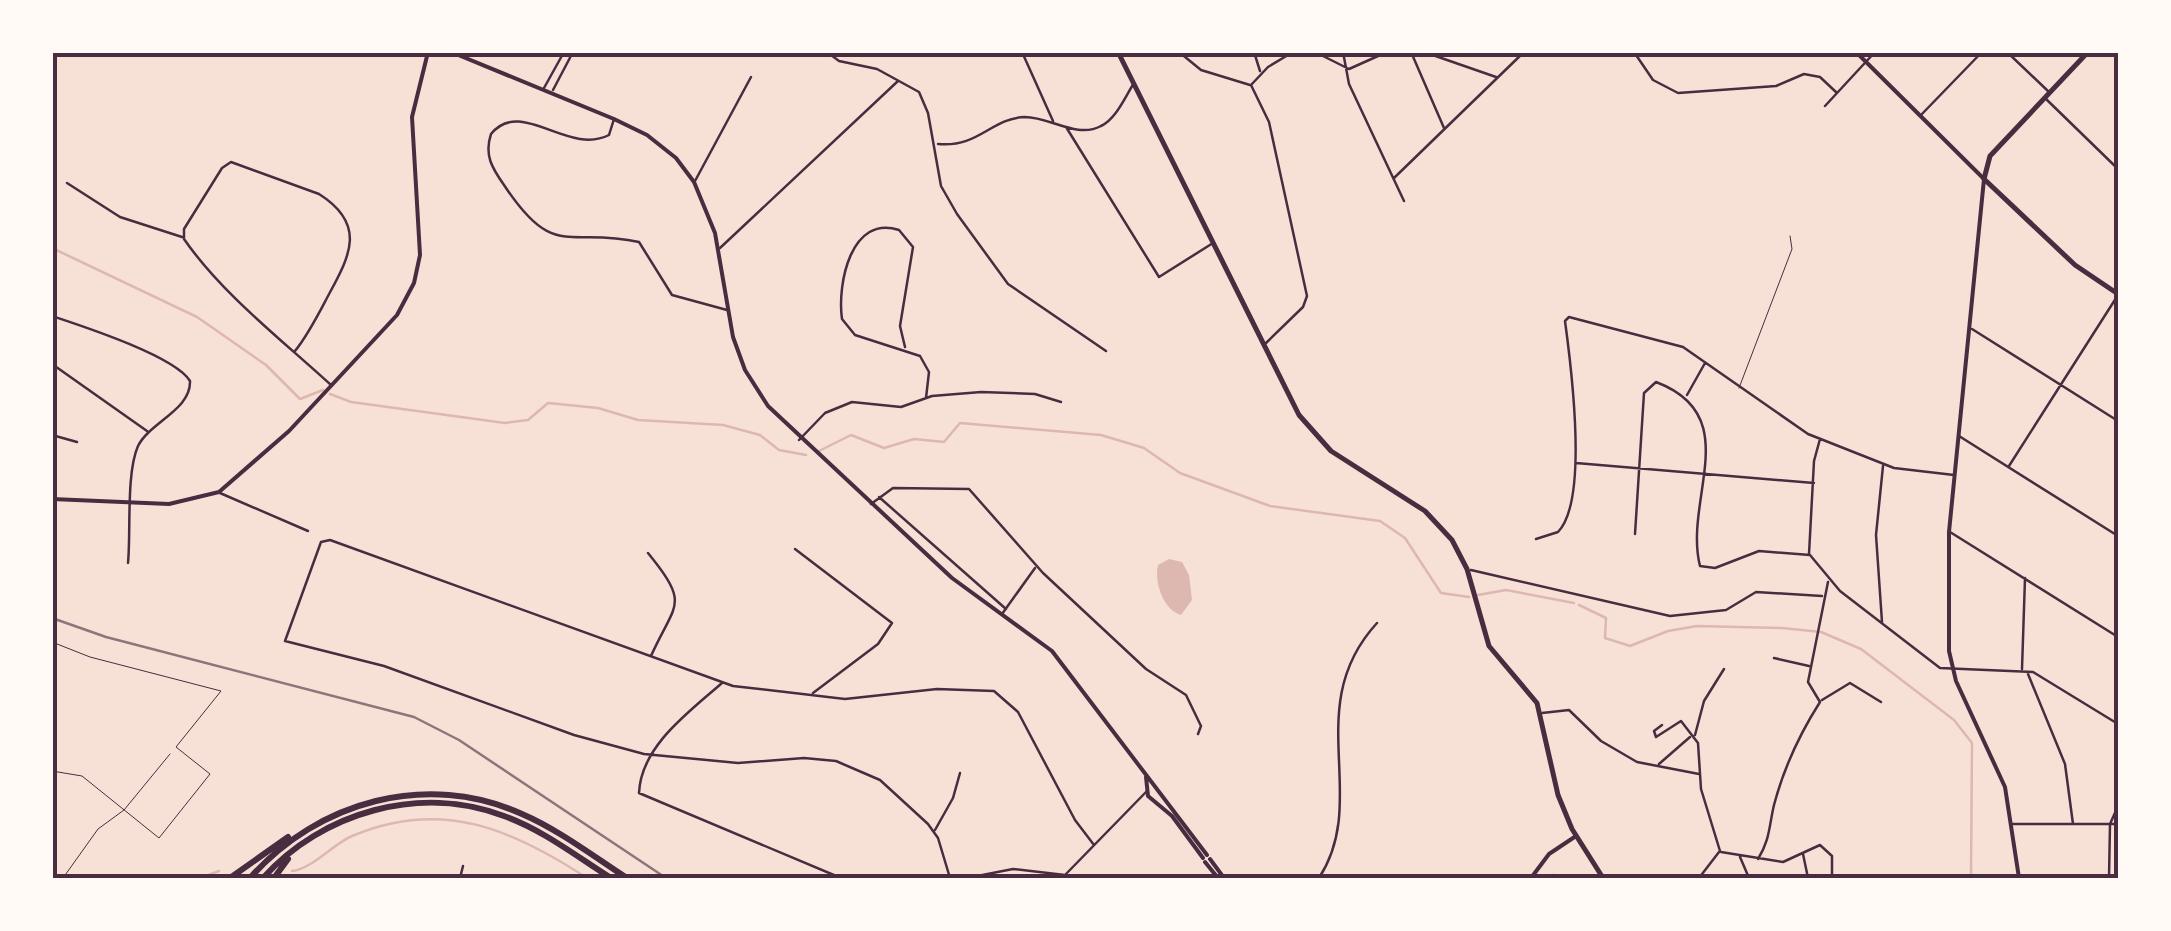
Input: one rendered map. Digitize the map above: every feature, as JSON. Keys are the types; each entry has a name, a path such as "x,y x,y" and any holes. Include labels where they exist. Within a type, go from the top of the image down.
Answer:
{"highway":[{"path":"230,878 308,828 379,800 416,794 466,797 526,815 626,878"},
{"path":"263,878 299,845 339,822 382,808 450,804 522,824 610,878"},
{"path":"250,878 308,828"},
{"path":"274,878 299,845"}],"main road":[{"path":"52,499 180,504 219,492 247,471 398,315 418,270 412,117 428,52"},
{"path":"451,52 614,119 666,149 694,182 720,248 728,310 740,356 760,396 800,440 952,578 1034,635 1064,663 1145,772 1153,799 1221,878"},
{"path":"1118,52 1262,346 1312,432 1342,459 1433,517 1452,540 1466,569 1489,646 1530,692 1541,714 1558,795 1576,836 1604,878"},
{"path":"1856,52 2075,264 2118,294"},
{"path":"2018,878 2004,787 1952,670 1950,532 1984,179 1990,156 2088,52"},
{"path":"1150,788 1161,794 1206,859"},
{"path":"1153,799 1161,794"},
{"path":"1531,878 1549,854 1576,836"}],"street":[{"path":"544,88 564,52"},
{"path":"552,92 573,52"},
{"path":"826,52 899,80 925,100 944,195 1004,280 1106,351"},
{"path":"1022,52 1053,122"},
{"path":"1179,52 1201,70 1251,85 1270,122 1307,298 1262,346"},
{"path":"1254,52 1262,72"},
{"path":"1251,85 1262,72 1293,52"},
{"path":"1314,52 1345,68 1387,52"},
{"path":"1343,52 1345,68 1404,202"},
{"path":"1411,52 1445,129"},
{"path":"1424,52 1498,77"},
{"path":"1394,178 1524,52"},
{"path":"1634,52 1653,80 1678,93 1776,86 1804,74 1820,78 1837,93"},
{"path":"1825,106 1875,52"},
{"path":"1920,116 1982,52"},
{"path":"2007,52 2118,169"},
{"path":"694,182 751,76"},
{"path":"720,248 899,80"},
{"path":"935,143 967,144 1019,118 1086,130 1103,126 1134,82"},
{"path":"614,119 609,135 588,141 570,139 516,119 506,120 492,134 488,161 522,213 536,226 557,235 639,242 672,295 728,310"},
{"path":"1066,127 1160,277 1214,242"},
{"path":"183,236 222,168 232,162 276,176 331,203 350,234 351,255 295,351"},
{"path":"67,183 120,217 183,236 332,386"},
{"path":"905,348 900,326 913,260 912,244 904,234 889,227 862,235 854,248 841,308 844,322 856,335 905,348 926,363 926,398"},
{"path":"2009,466 2118,294"},
{"path":"52,316 186,374 191,385 188,396 148,432 135,455 128,563"},
{"path":"1536,539 1554,534 1568,519 1575,404 1565,320 1581,319 1666,340 1705,362 1784,420 1820,439 1883,464 1955,475"},
{"path":"1970,327 2118,421"},
{"path":"1686,396 1705,362"},
{"path":"52,364 148,432"},
{"path":"1635,534 1643,408 1646,388 1653,382 1686,396 1704,424 1700,566 1715,568 1753,552 1810,555"},
{"path":"800,440 818,418 837,406 862,402 900,407 926,398 982,392 1034,394 1061,402"},
{"path":"52,435 77,442"},
{"path":"1959,436 2118,536"},
{"path":"1820,439 1810,555 1829,579 1940,668 2028,671 2118,724"},
{"path":"1573,463 1814,483"},
{"path":"1882,624 1876,536 1883,464"},
{"path":"870,504 878,496 900,487 970,489 1036,566 1146,669 1188,698 1201,726 1198,734"},
{"path":"219,492 308,531"},
{"path":"878,496 1006,609"},
{"path":"1950,532 2116,636 2118,627"},
{"path":"950,878 934,831 880,780 830,759 738,763 652,755 574,735 384,666 285,641 322,540 723,682 845,699 937,689 1000,693 1018,712 1080,828 1094,846"},
{"path":"795,549 892,623 886,636 820,684 813,694"},
{"path":"648,552 670,581 676,602 670,624 651,658"},
{"path":"1002,615 1036,566"},
{"path":"1466,569 1670,616 1726,610 1756,592 1822,596"},
{"path":"2022,670 2024,578"},
{"path":"1821,700 1808,686 1822,596 1829,579"},
{"path":"1319,878 1337,844 1340,688 1356,650 1378,623"},
{"path":"1774,658 1811,666"},
{"path":"1720,851 1699,774 1694,735 1708,693 1724,669"},
{"path":"2028,671 2065,764 2073,824"},
{"path":"723,682 676,723 652,755 639,789 642,796 841,878"},
{"path":"1758,859 1770,840 1774,807 1794,745 1821,700 1850,683 1881,702"},
{"path":"1541,714 1569,710 1605,744 1636,762 1699,774"},
{"path":"1662,725 1654,731 1656,737 1681,721 1694,735"},
{"path":"1659,764 1668,751 1694,735"},
{"path":"934,831 954,798 960,773"},
{"path":"967,878 1012,869 1060,876 1074,868 1150,788"},
{"path":"1136,802 1153,799"},
{"path":"2108,878 2110,824 2118,806"},
{"path":"2012,824 2118,824"},
{"path":"1720,851 1783,862 1817,845 1827,849 1833,860 1832,878"},
{"path":"1699,878 1704,866 1720,851"},
{"path":"1803,852 1808,878"},
{"path":"1740,855 1749,878"},
{"path":"460,878 462,866"},
{"path":"392,878 406,878"},
{"path":"896,878 910,878"}],"lane":[{"path":"1739,388 1788,262 1790,236"},
{"path":"52,642 90,657 221,691 176,747 210,774 158,838 78,774 52,771"},
{"path":"57,877 98,828 124,810 170,754"}],"shaded area":[{"path":"1169,559 1182,562 1189,575 1192,600 1181,615 1169,607 1159,587 1158,565"}],"waterway":[{"path":"52,248 197,317 266,365 300,399 323,390"},
{"path":"330,394 351,402 505,423 528,420 548,403 598,408 638,420 723,425 760,435 779,450 806,455"},
{"path":"819,451 851,435 884,448 914,439 944,442 960,423 1101,435 1144,448 1180,473 1270,506 1380,521 1405,538 1441,593 1469,597"},
{"path":"1478,595 1506,590 1574,603"},
{"path":"1579,605 1606,618 1605,638 1630,646 1668,631 1697,626 1821,632 1861,649 1954,720 1972,743 1971,878"},
{"path":"292,871 307,866 352,836 385,825 446,820 503,833 587,878"},
{"path":"200,878 219,871"}],"railway":[{"path":"52,618 106,637 414,717 459,740 666,878"}]}
